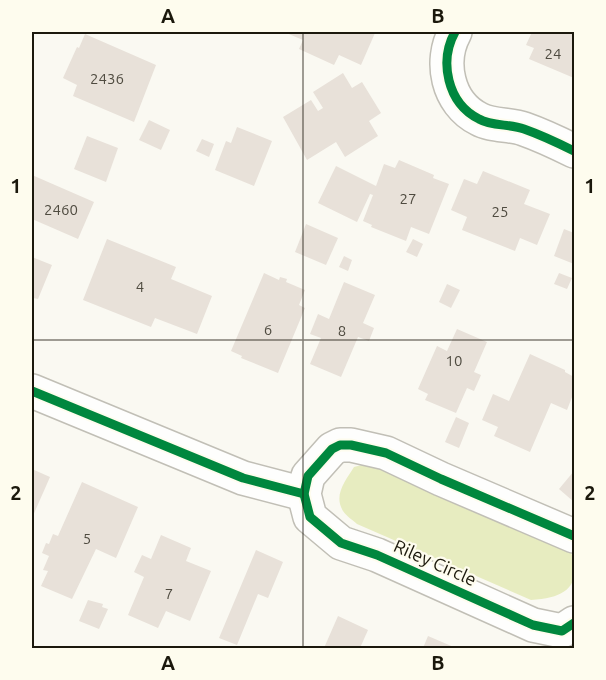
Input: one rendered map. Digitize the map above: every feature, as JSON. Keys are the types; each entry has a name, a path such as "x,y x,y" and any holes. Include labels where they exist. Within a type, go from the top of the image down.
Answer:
{"street":[{"path":"455,32 448,44 447,75 454,96 469,112 480,121 522,128 574,150"},
{"path":"32,391 243,478 304,494 308,476 332,449 340,445 351,445 386,453 574,536"},
{"name":"Riley Circle","path":"304,494 310,517 341,543 377,555 533,625 562,630 574,623"}],"green space":[{"path":"369,463 565,538 574,564 572,583 567,590 558,595 531,600 357,524 343,511 339,499 340,493 354,467"}],"building":[{"path":"284,32 375,33 361,65 339,55 334,65 299,49 303,40"},
{"path":"532,32 574,32 574,78 529,59 534,48 526,45"},
{"path":"85,34 156,65 134,122 73,96 77,85 63,78"},
{"path":"343,73 352,88 362,82 381,113 369,121 378,136 345,157 336,142 307,160 283,117 311,100 318,111 323,108 313,92"},
{"path":"149,120 170,130 161,150 139,140"},
{"path":"237,127 272,141 254,186 215,170 226,141 231,143"},
{"path":"87,136 118,148 106,182 74,169"},
{"path":"202,139 214,144 209,157 196,151"},
{"path":"399,160 449,184 429,234 411,227 406,241 371,227 372,225 363,221 373,195 370,194 357,222 318,203 336,166 376,186 384,164 395,168"},
{"path":"483,171 530,190 524,204 550,214 537,245 520,238 515,251 462,230 467,217 451,210 464,179 477,184"},
{"path":"32,175 94,202 78,239 32,219"},
{"path":"306,224 338,238 326,265 295,252"},
{"path":"564,229 574,233 574,264 554,256"},
{"path":"107,239 176,267 171,279 212,296 197,334 155,318 151,327 83,300"},
{"path":"413,239 423,244 417,257 406,252"},
{"path":"344,256 352,260 348,271 339,267"},
{"path":"32,257 52,265 38,299 33,298 32,302"},
{"path":"264,273 279,280 280,277 287,279 286,282 305,290 299,305 305,308 278,373 241,358 242,356 231,351"},
{"path":"559,273 572,278 567,289 554,284"},
{"path":"344,282 375,295 363,323 374,328 369,341 358,337 341,377 310,364 321,338 310,334 318,314 329,319"},
{"path":"447,284 460,290 451,308 439,302"},
{"path":"457,329 487,342 474,372 481,375 474,391 467,388 456,413 425,400 428,394 418,389 437,346 447,351"},
{"path":"530,354 565,370 574,377 574,392 567,410 551,403 530,452 494,436 498,427 482,420 493,394 509,401"},
{"path":"456,417 469,423 459,448 445,442"},
{"path":"32,469 50,477 32,518"},
{"path":"574,471 574,502 559,489"},
{"path":"82,482 138,507 116,558 96,549 72,599 41,586 48,571 43,570 49,556 42,553 53,534 58,536"},
{"path":"161,535 191,548 186,561 211,571 190,621 166,611 158,628 128,615 144,577 134,572 142,555 151,559"},
{"path":"256,550 283,562 268,598 258,594 237,645 219,638"},
{"path":"88,600 103,604 102,607 108,609 99,629 79,621"},
{"path":"338,616 368,630 360,648 324,648"},
{"path":"428,636 456,648 423,648"}],"cycle path":[{"path":"455,32 450,43 447,68 453,92 468,112 484,121 524,129 574,151"},
{"path":"32,391 243,478 304,494"},
{"path":"574,536 386,453 351,445 340,445 332,449 308,476 304,494 310,517 341,543 377,555 533,625 562,631 574,623"}]}
